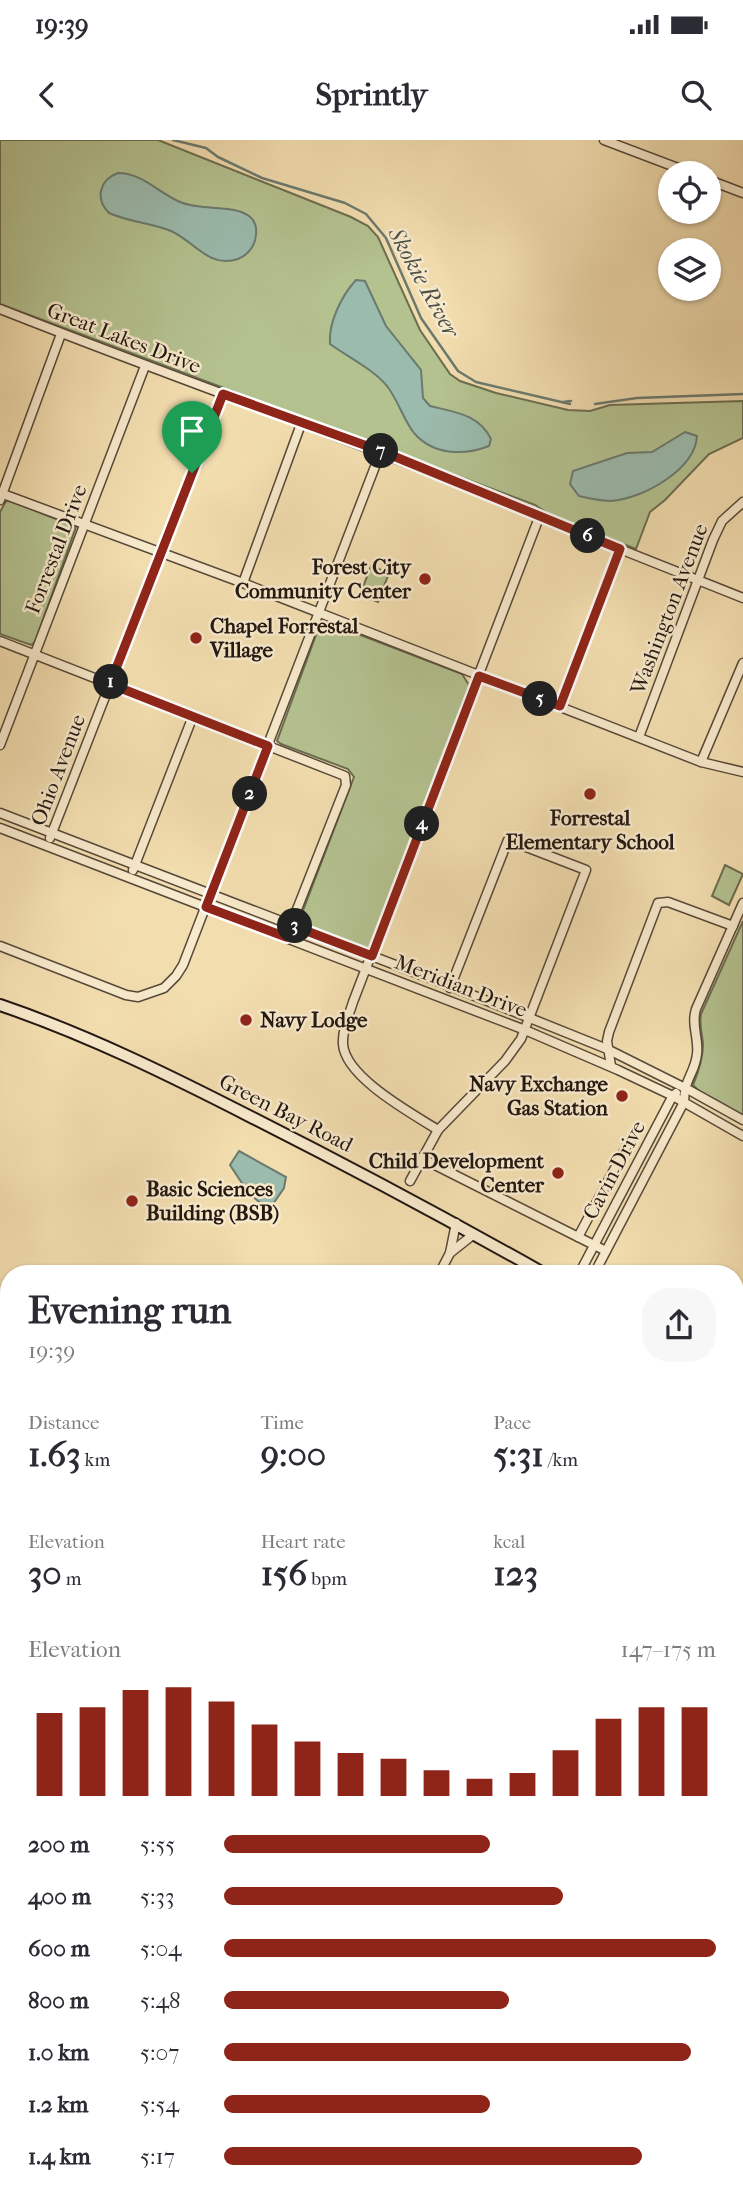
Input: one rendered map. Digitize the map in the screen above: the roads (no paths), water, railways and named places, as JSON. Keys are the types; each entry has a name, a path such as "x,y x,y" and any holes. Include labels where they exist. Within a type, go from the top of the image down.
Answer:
{"main road":[{"name":"Green Bay Road","path":"0,1005 81,1035 160,1070 456,1223 529,1265"}],"street":[{"path":"604,140 659,161"},
{"path":"721,185 743,193"},
{"name":"Great Lakes Drive","path":"0,309 145,366 381,451 743,598"},
{"path":"61,334 1,497 85,523 701,762 743,772"},
{"name":"Forrestal Drive","path":"0,745 145,366"},
{"name":"Ohio Avenue","path":"47,846 223,394"},
{"path":"243,583 301,424"},
{"path":"0,946 106,989 138,997 164,988 176,976 211,895 381,451"},
{"name":"Washington Avenue","path":"639,737 722,521 743,502"},
{"path":"438,1130 367,1082 351,1067 343,1044 344,1031 540,515"},
{"path":"560,706 620,549"},
{"path":"0,641 345,776 346,785 286,937"},
{"path":"701,762 743,663"},
{"path":"130,877 192,716"},
{"name":"Meridian Drive","path":"0,813 607,1049 743,1120"},
{"name":"Meridian Drive","path":"0,828 525,1030 611,1066 673,1096 743,1136"},
{"path":"410,1181 438,1130 512,1053 530,1018 586,870 508,840 445,999"},
{"path":"611,1066 607,1049 609,1032 658,903 668,902 733,926"},
{"name":"Cavin Drive","path":"599,1265 684,1102 684,1087 697,1053 694,1023 696,1009 743,903"},
{"name":"Cavin Drive","path":"584,1265 673,1096 684,1087"},
{"path":"578,1237 630,1140"},
{"path":"421,1158 606,1251"},
{"path":"444,1265 450,1253 456,1223"},
{"path":"450,1253 474,1234"}],"waterway":[{"name":"Skokie River","path":"173,140 206,148 218,157 262,178 345,203 366,214 386,238 421,318 458,371 476,382 570,404"},
{"name":"Skokie River","path":"595,404 637,398 743,394"},
{"name":"Skokie River","path":"563,402 571,401"}],"place":[{"name":"Forest City Community Center","path":"425,579"},
{"name":"Chapel Forrestal Village","path":"196,638"},
{"name":"Forrestal Elementary School","path":"590,794"},
{"name":"Navy Lodge","path":"246,1020"},
{"name":"Navy Exchange Gas Station","path":"622,1096"},
{"name":"Child Development Center","path":"558,1173"},
{"name":"Basic Sciences Building (BSB)","path":"132,1201"}]}
